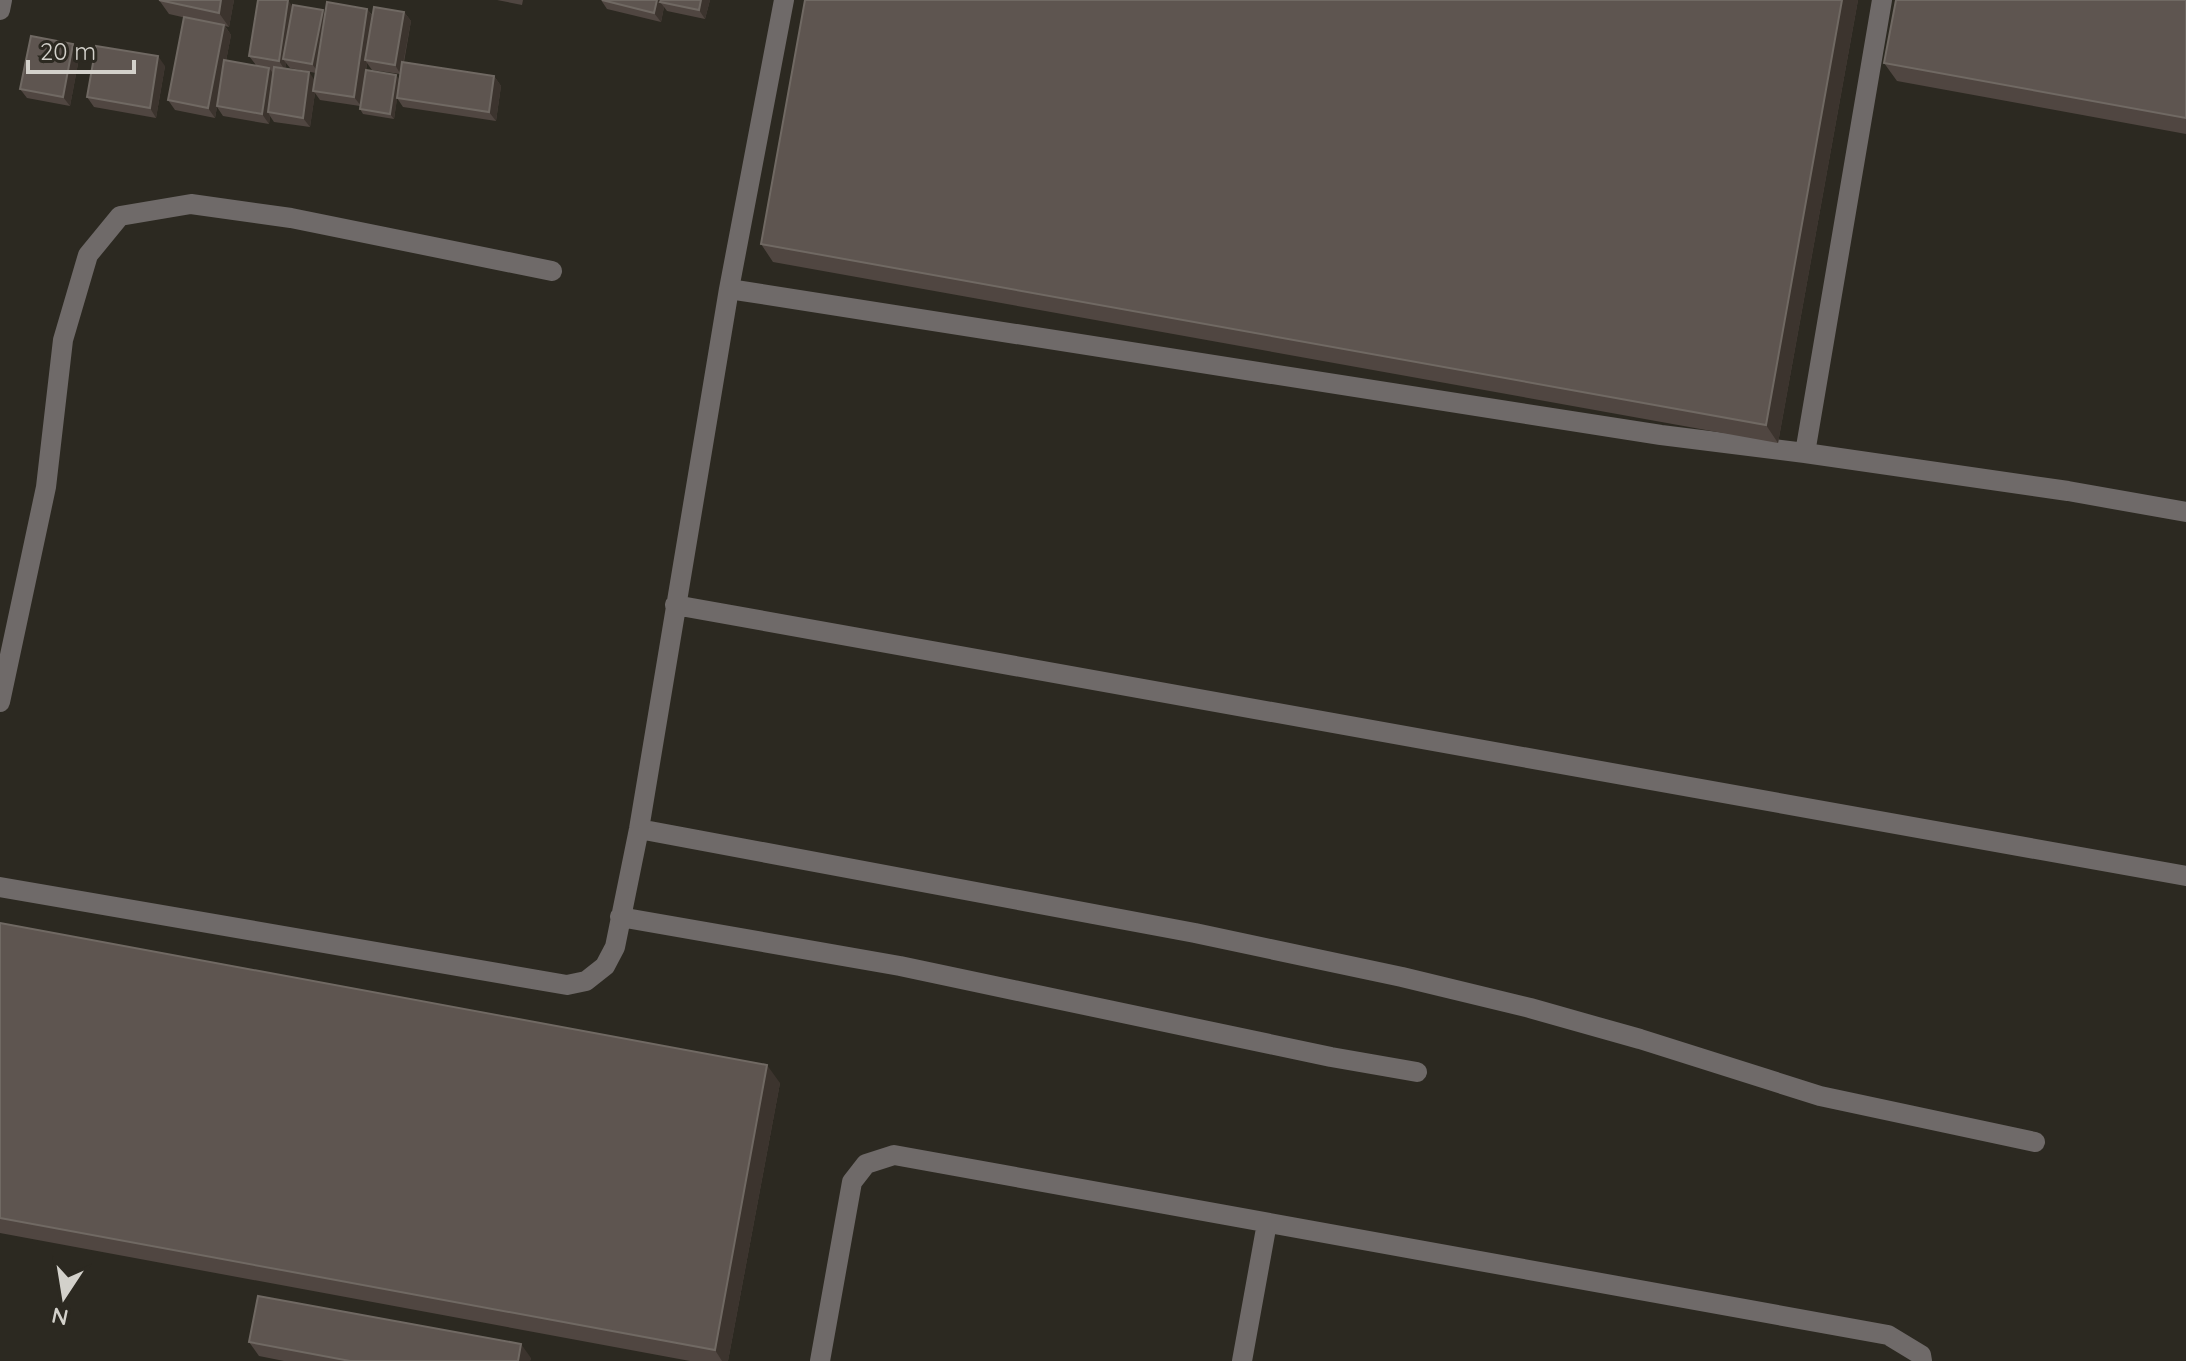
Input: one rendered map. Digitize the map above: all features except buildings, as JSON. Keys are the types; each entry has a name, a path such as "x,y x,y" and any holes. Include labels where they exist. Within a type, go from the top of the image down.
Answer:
{"lane":[{"path":"0,10 2,0"},
{"path":"0,887 567,985 586,981 605,966 615,947 639,829 729,289 784,0"},
{"path":"1805,453 1882,0"},
{"path":"0,702 46,487 63,340 88,255 120,216 191,204 291,218 552,271"},
{"path":"729,289 1661,435 2068,491 2186,512"},
{"path":"675,605 2186,876"},
{"path":"639,829 1179,930 1402,977 1626,1035 1820,1096 2035,1142"},
{"path":"620,917 900,966 1331,1057 1417,1072"},
{"path":"820,1361 852,1182 866,1164 894,1155 1888,1335 1921,1355 1922,1361"},
{"path":"1242,1361 1267,1223"}]}
